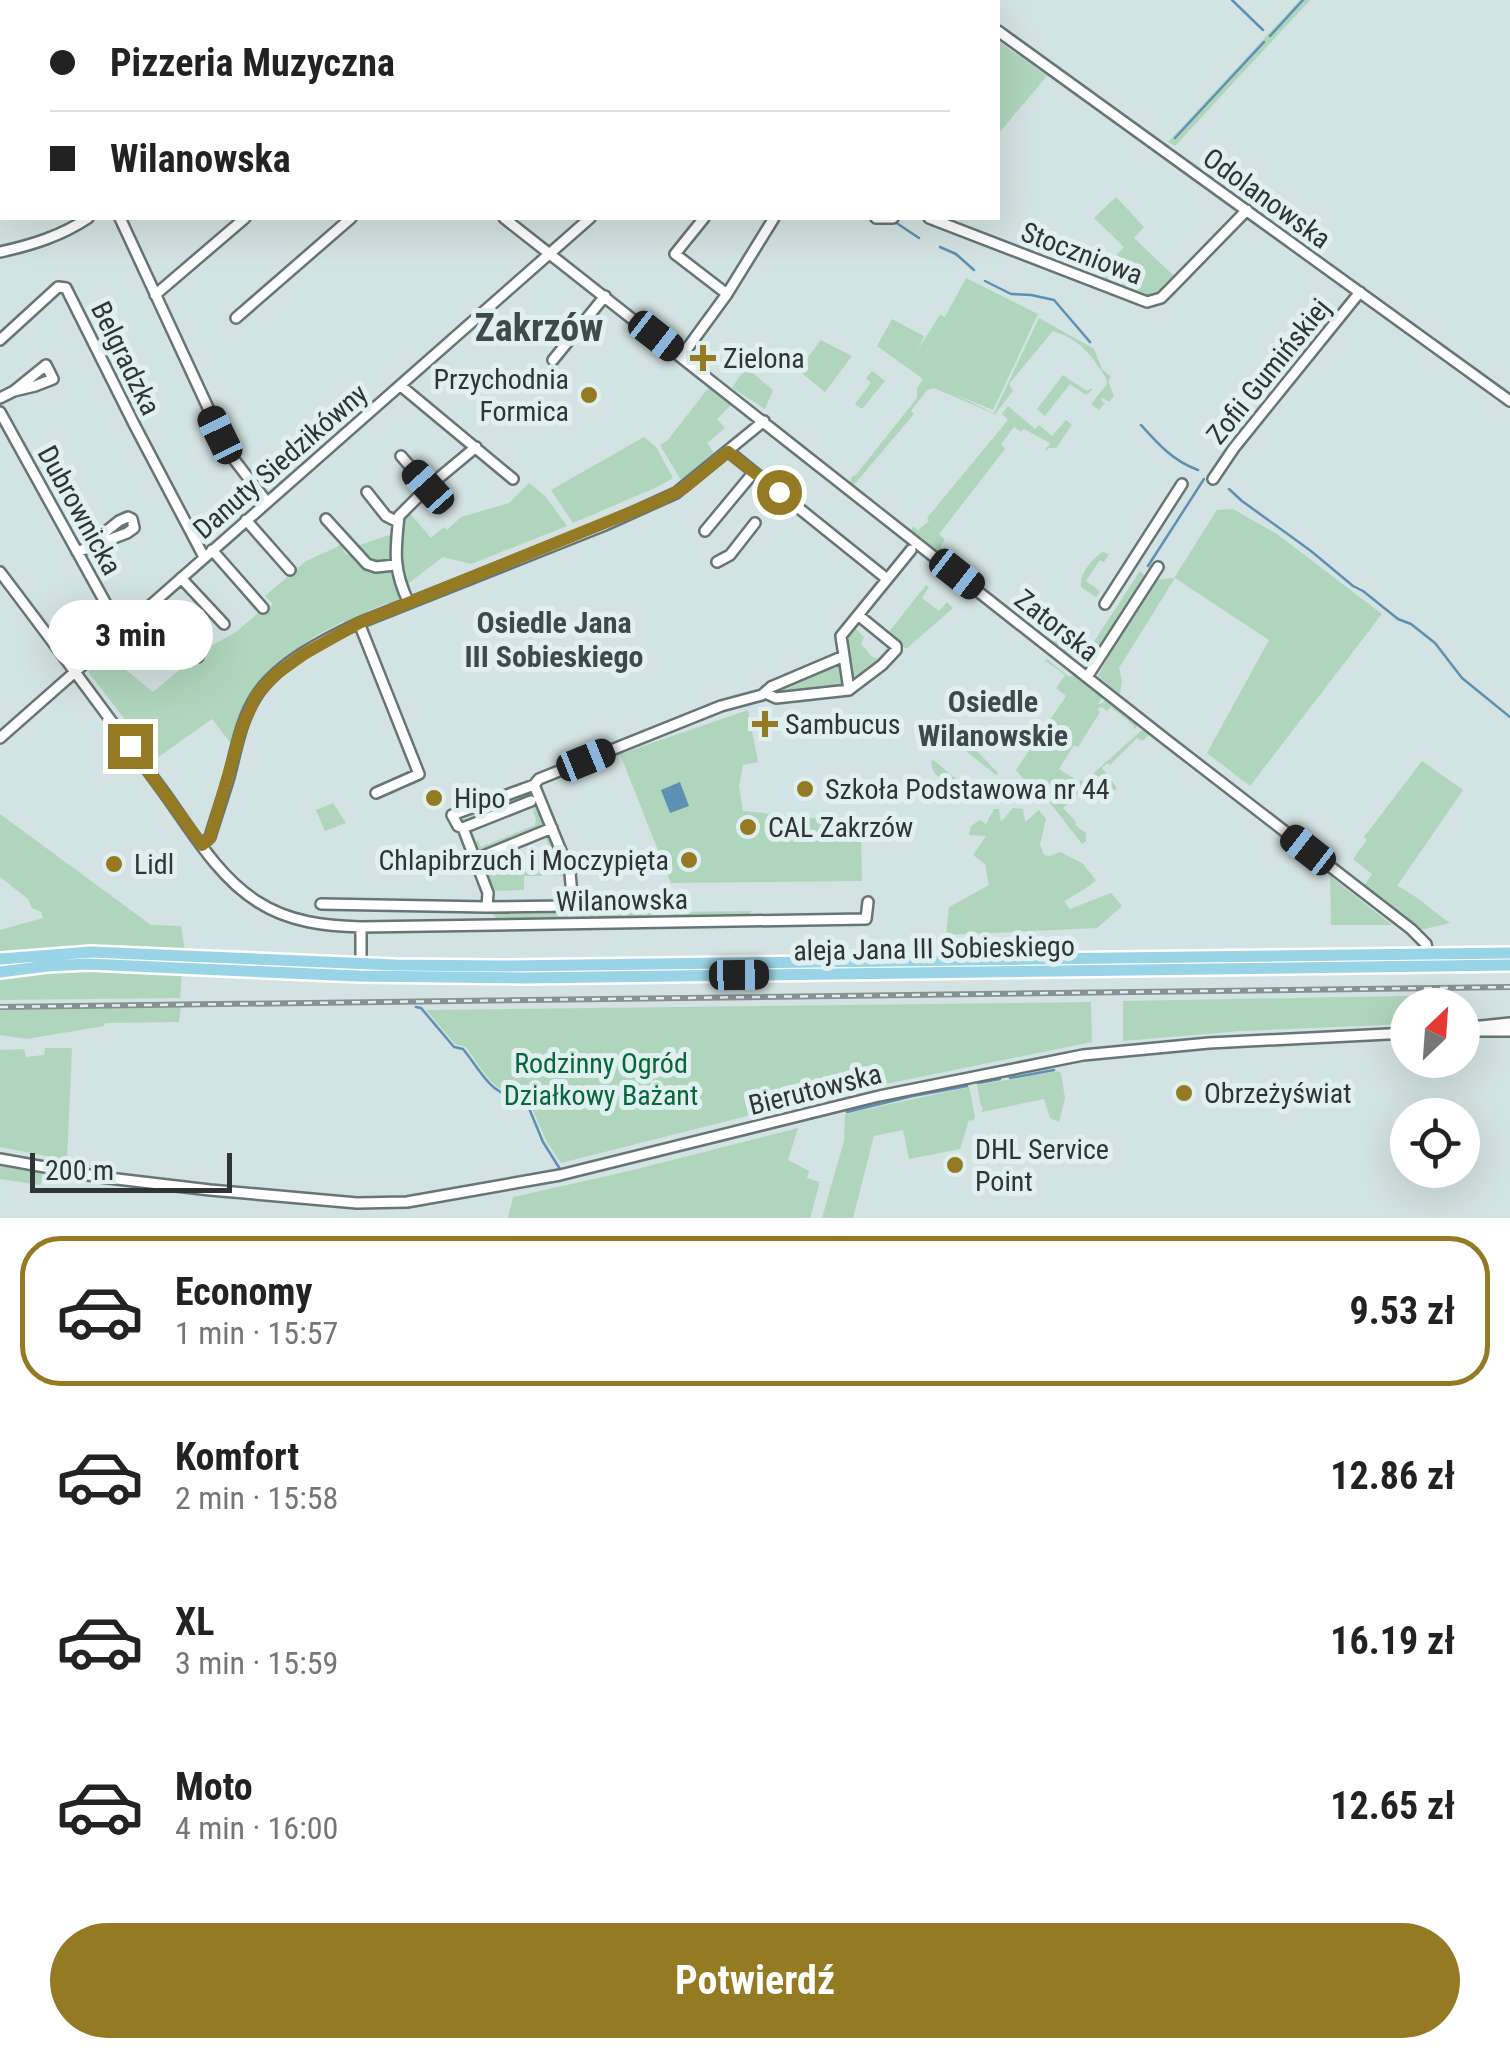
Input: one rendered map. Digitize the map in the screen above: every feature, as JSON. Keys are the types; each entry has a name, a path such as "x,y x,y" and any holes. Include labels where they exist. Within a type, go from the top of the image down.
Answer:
{"main road":[{"name":"aleja Jana III Sobieskiego","path":"3,965 91,952 361,964 520,966 1510,953"},
{"name":"aleja Jana III Sobieskiego","path":"3,965 88,964 433,978 1510,965"}],"street":[{"name":"Odolanowska","path":"1000,32 1510,400"},
{"name":"Stoczniowa","path":"934,220 1148,302 1161,298 1247,210"},
{"path":"0,252 37,243 85,220"},
{"path":"121,220 228,453 267,502"},
{"path":"156,295 244,220"},
{"path":"236,318 349,220"},
{"name":"Zatorska","path":"507,220 1411,929 1426,944 1428,954"},
{"name":"Danuty Siedzikówny","path":"0,738 588,220"},
{"path":"702,220 675,254 727,294"},
{"path":"682,357 773,220"},
{"name":"Belgradzka","path":"0,340 58,287 68,291 135,426 208,553 263,608"},
{"name":"Zofii Gumińskiej","path":"1213,479 1257,418 1360,292"},
{"path":"553,360 605,296"},
{"path":"401,386 513,478"},
{"path":"0,398 14,390"},
{"name":"Dubrownicka","path":"0,412 122,631"},
{"path":"202,845 210,838 242,727 257,694 276,674 359,623 676,493 764,421"},
{"path":"410,603 396,565 398,522 403,509 476,447"},
{"path":"728,452 887,579"},
{"path":"400,456 428,487"},
{"path":"705,531 754,472"},
{"path":"1105,604 1182,484"},
{"path":"367,492 386,516 398,522"},
{"path":"128,517 132,520 134,528 127,533 80,550 119,521 128,517"},
{"path":"326,519 367,564 376,568 396,565"},
{"path":"246,520 290,570"},
{"path":"718,562 730,555 755,522"},
{"path":"848,690 841,636 911,550"},
{"path":"1088,677 1155,572 1130,562"},
{"name":"Wilanowska","path":"0,572 202,845 240,890 269,909 312,923 361,927 866,920 868,902"},
{"path":"181,578 224,624"},
{"path":"150,606 198,657"},
{"path":"765,694 776,698 848,690 882,665 896,646 858,614"},
{"path":"359,623 419,774 376,793"},
{"path":"488,907 488,893 463,828 452,815 721,706 765,694 772,687 844,656"},
{"path":"534,785 570,873 573,906"},
{"path":"463,828 531,801"},
{"path":"481,856 552,828"},
{"path":"321,904 654,905"},
{"path":"336,975 361,964 361,927"},
{"path":"1480,1027 1510,1023"},
{"path":"1480,1030 1510,1031"},
{"name":"Bierutowska","path":"0,1159 100,1178 210,1190 358,1203 408,1202 560,1175 879,1096 1064,1059 1169,1046 1390,1033"}],"green space":[{"path":"1300,0 1310,0 1175,146 1168,142"},
{"path":"1000,42 1047,76 1000,132"},
{"path":"1116,197 1144,227 1134,238 1175,277 1156,296 1144,296 1096,277 1124,247 1094,218"},
{"path":"966,278 1038,314 993,410 954,394 994,413 1039,318 1094,349 1102,369 1111,377 1108,381 1114,396 1109,402 1102,398 1105,403 1099,410 1091,404 1107,384 1106,378 1084,348 1053,331 1009,384 1013,391 995,414 934,388 927,390 911,411 914,414 854,485 850,482 853,475 917,398 923,379 877,346 892,319 924,336 918,349 940,315 945,317"},
{"path":"821,340 852,356 825,392 798,370"},
{"path":"746,367 773,390 765,409 732,388"},
{"path":"872,371 885,381 862,409 855,404 871,383 866,378"},
{"path":"1063,375 1087,391 1092,390 1086,395 1070,384 1045,416 1037,409"},
{"path":"709,387 731,405 717,419 725,428 707,443 714,453 681,480 660,445"},
{"path":"1008,406 1035,429 1039,425 1052,436 1066,420 1072,425 1056,448 1047,451 1050,443 1014,427 1001,444 1005,449 939,534 945,540 940,547 956,563 911,531 913,526 918,530 929,521 927,518 1008,420 1002,414"},
{"path":"644,437 656,447 673,478 573,523 551,490"},
{"path":"529,483 545,496 567,526 471,564 443,557 405,586 399,547 407,510 431,538 461,517 509,503"},
{"path":"1233,509 1277,534 1382,614 1250,786 1207,753 1269,640 1175,578 1119,668 1120,694 1098,676 1155,580 1174,578 1217,510"},
{"path":"395,533 389,562 372,564 354,547"},
{"path":"341,543 347,555 351,553 369,570 392,571 402,596 399,602 368,611 369,616 347,625 344,621 273,666 275,671 267,678 233,746 212,719 153,761 89,673 88,666 100,656 110,657 153,692 194,658 197,661 206,654 204,650 236,632 258,613 257,605 264,612 273,604 265,596 306,561"},
{"path":"1102,552 1109,554 1086,581 1100,591 1096,597 1081,587 1081,582 1087,567"},
{"path":"1140,571 1147,578 1092,662 1084,657"},
{"path":"926,585 929,587 922,598 939,611 947,602 953,608 906,649 888,633"},
{"path":"1064,624 1083,637 1070,655 1048,639 1058,625"},
{"path":"853,626 864,637 861,644 872,657 879,658 891,643 894,649 852,683 847,636"},
{"path":"1047,659 1102,697 1098,704 1106,699 1138,724 1133,729 1111,707 1107,711 1097,709 1100,712 1078,747 1074,745 1059,769 1078,781 1086,780 1142,730 1150,734 1142,741 1137,738 1102,768 1117,788 1102,799 1110,788 1098,776 1063,808 1086,833 1082,844 1044,795 1043,788 1037,796 1016,770 1066,696 1056,688 1065,675 1044,663"},
{"path":"837,663 843,666 844,687 777,695 773,692"},
{"path":"748,710 758,762 743,765 739,786 743,811 843,821 844,831 861,831 862,881 671,883 620,754"},
{"path":"952,725 998,773 996,775 947,736"},
{"path":"932,759 970,790 967,796 974,790 967,798 961,793 964,790 966,797 965,789 960,791 936,775"},
{"path":"1422,761 1463,790 1397,886 1450,923 1420,930 1364,886 1372,874 1353,859 1367,840 1364,837"},
{"path":"527,789 533,790 546,823 543,830 540,824 541,830 475,854 466,830 481,823 482,826 470,831 481,847 535,825 532,807 522,806 531,803 537,815 533,796 463,826 458,821 471,816 470,811 482,812 482,806 485,810 495,806 494,801 500,804 501,798 504,803 519,797 522,790 524,795 528,794"},
{"path":"333,803 346,823 325,831 316,810"},
{"path":"1013,808 1023,809 1025,822 1039,810 1046,819 1040,844 1044,855 1060,852 1082,863 1096,880 1064,901 1070,909 1111,893 1122,906 1097,928 946,935 949,907 989,885 985,864 973,855 986,836 969,835 971,826 980,820 986,824 994,809 999,809 1001,822"},
{"path":"0,814 151,925 181,926 185,951 71,948 2,954 10,975 67,968 182,971 180,998 0,1000 0,930 43,918 28,899 0,877"},
{"path":"544,834 550,835 559,852 543,860 544,866 561,860 569,878 543,869 542,876 524,876 524,890 490,891 479,864 483,858 488,872 494,876 551,851"},
{"path":"1330,876 1392,925 1331,925"},
{"path":"752,911 746,917 674,918 669,912"},
{"path":"653,912 641,918 583,919 577,913"},
{"path":"569,913 558,919 498,920 492,914"},
{"path":"1510,957 1510,961 507,974 367,968"},
{"path":"1390,996 1390,1025 1123,1041 1123,1001"},
{"name":"Rodzinny Ogród Działkowy Bażant","path":"1091,1002 1092,1042 831,1095 561,1163 528,1099 497,1086 466,1047 455,1044 426,1010"},
{"path":"181,1007 179,1022 105,1023 27,1039 0,1035 0,1009"},
{"path":"45,1048 72,1048 67,1160 0,1147 0,1050 24,1049 26,1057 44,1055"},
{"path":"1058,1071 1065,1098 1059,1122 1050,1118 1044,1099 982,1112 977,1085"},
{"path":"969,1087 975,1117 969,1120 960,1149 909,1159 903,1130 874,1136 853,1218 822,1218 844,1141 845,1114"},
{"name":"Rodzinny Ogród Działkowy Bażant","path":"798,1128 788,1160 809,1171 807,1178 820,1182 810,1218 508,1218 513,1197"},
{"path":"0,1166 42,1173 41,1185 0,1179"}],"water":[{"path":"680,782 689,806 670,813 661,790"}],"waterway":[{"path":"1232,0 1263,30"},
{"path":"1270,36 1303,0"},
{"path":"1175,138 1264,42"},
{"path":"895,222 919,238"},
{"path":"940,247 956,254 974,270"},
{"path":"985,281 1011,294 1054,300 1090,342"},
{"path":"1141,425 1173,457 1198,470"},
{"path":"1148,566 1204,479"},
{"path":"1229,489 1353,586 1435,643 1462,678 1510,717"},
{"path":"416,1007 454,1047 463,1049 495,1089 526,1101 543,1142 560,1169"},
{"path":"1010,1078 1054,1070"},
{"path":"978,1083 1000,1079"},
{"path":"847,1112 967,1086"}],"railway":[{"path":"0,1007 1510,987"}],"place":[{"name":"Zielona","path":"703,358"},
{"name":"Przychodnia Formica","path":"589,395"},
{"name":"Sambucus","path":"765,724"},
{"name":"Szkoła Podstawowa nr 44","path":"805,789"},
{"name":"Hipo","path":"434,798"},
{"name":"CAL Zakrzów","path":"748,827"},
{"name":"Chlapibrzuch i Moczypięta","path":"689,860"},
{"name":"Lidl","path":"114,864"},
{"name":"Obrzeżyświat","path":"1184,1093"},
{"name":"DHL Service Point","path":"955,1165"}],"district":[{"name":"Zakrzów","path":"539,328"},
{"name":"Osiedle Jana III Sobieskiego","path":"554,640"},
{"name":"Osiedle Wilanowskie","path":"993,719"}],"route":[{"path":"130,746 202,845 210,838 242,727 257,694 276,674 322,642 359,623 676,493 728,452 779,492"}]}
